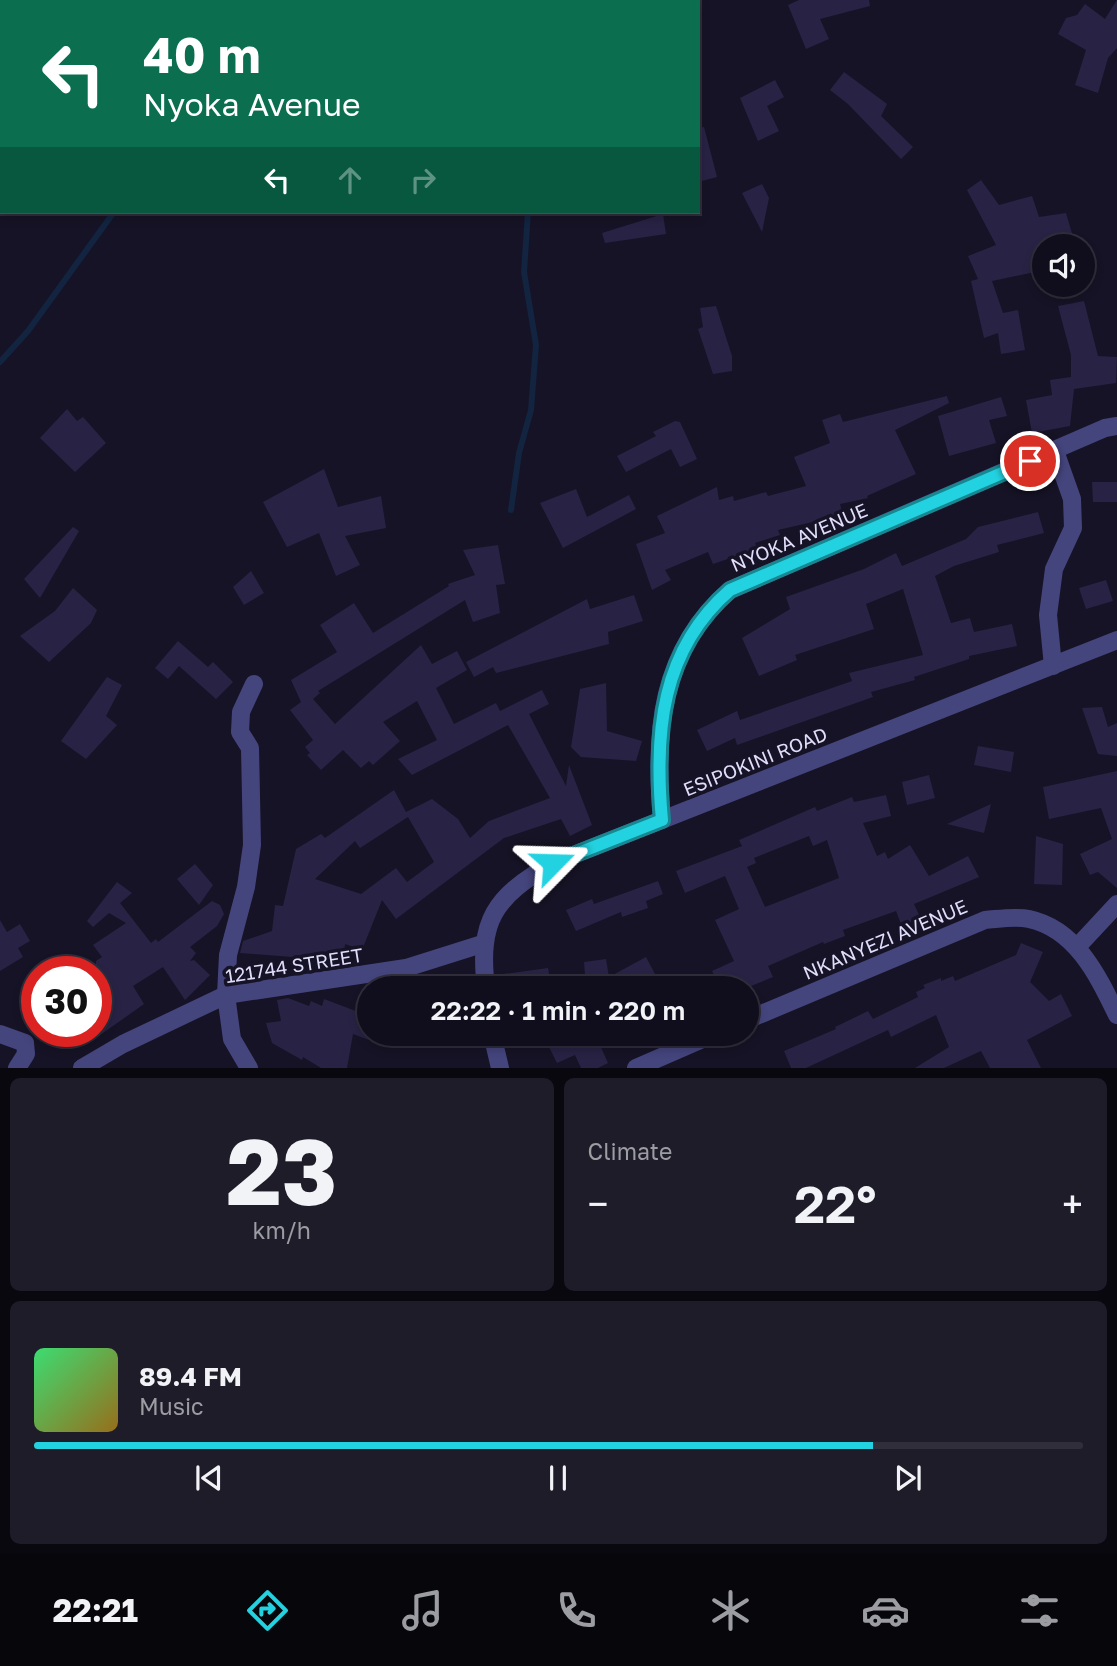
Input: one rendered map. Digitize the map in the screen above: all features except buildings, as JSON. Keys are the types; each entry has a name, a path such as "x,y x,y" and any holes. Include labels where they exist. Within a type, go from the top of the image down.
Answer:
{"street":[{"name":"NYOKA AVENUE","path":"662,820 658,782 668,689 681,648 709,608 730,590 1105,428 1117,426"},
{"path":"1053,666 1048,615 1054,569 1073,528 1072,499 1055,451"},
{"name":"ESIPOKINI ROAD","path":"485,976 482,944 493,915 523,881 553,863 1117,640"},
{"path":"249,1068 232,1039 226,995 228,955 246,887 252,845 250,748 240,732 241,712 254,684"},
{"path":"1078,946 1117,904"},
{"name":"NKANYEZI AVENUE","path":"759,1015 985,920 1026,918 1067,936 1078,946 1117,1015"},
{"name":"121744 STREET","path":"82,1068 123,1044 226,995 406,968 482,944"},
{"path":"0,1034 25,1043 26,1054 17,1068"},
{"path":"495,1046 500,1068"},
{"path":"636,1068 686,1046"}],"waterway":[{"path":"0,362 28,331 113,214"},
{"path":"511,510 519,453 531,410 536,345 524,272 528,214"}],"route":[{"path":"553,863 662,820 658,782 661,732 668,689 681,648 709,608 730,590 1030,461"}]}
